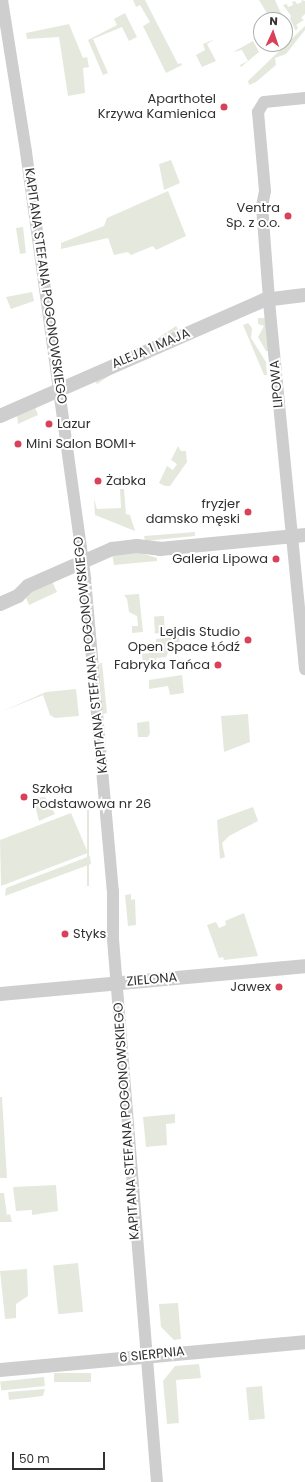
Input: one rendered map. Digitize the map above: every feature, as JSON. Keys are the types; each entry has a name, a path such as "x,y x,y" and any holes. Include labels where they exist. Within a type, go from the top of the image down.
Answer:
{"street":[{"name":"KAPITANA STEFANA POGONOWSKIEGO","path":"2,0 60,389 81,561 85,579 113,891 112,918 116,984 157,1482"},
{"name":"LIPOWA","path":"305,98 264,102 258,112 265,191 262,206 291,536 305,669"},
{"name":"ALEJA 1 MAJA","path":"0,416 270,298 305,295"},
{"path":"0,604 18,596 28,586 112,548 137,546 160,549 305,535"},
{"name":"ZIELONA","path":"0,994 305,966"},
{"name":"6 SIERPNIA","path":"0,1370 147,1355 305,1342"}],"shaded area":[{"path":"133,0 145,0 178,64 181,63 182,65 166,73 143,26 150,22 140,5 136,7"},
{"path":"259,0 275,0 280,12 266,12"},
{"path":"301,0 305,1 305,14 301,18 304,20 296,25 298,27 296,31 293,25 293,12 288,12 283,5 287,4 288,7 293,5 292,2 295,1 297,4 302,2"},
{"path":"125,13 137,37 129,41 122,27 93,39 108,73 103,75 88,40 117,25 114,19"},
{"path":"69,24 83,58 87,57 89,67 83,68 85,93 68,96 59,37 27,39 26,33"},
{"path":"305,26 305,30 293,45 293,38"},
{"path":"215,39 207,44 216,61 202,67 196,55 205,50 203,44"},
{"path":"253,41 253,52 259,52 241,67 240,65 248,61 242,50 233,52"},
{"path":"278,52 288,52 275,58 276,65 256,82 249,85 248,81"},
{"path":"171,160 180,183 164,190 159,164"},
{"path":"168,191 186,236 156,250 153,246 131,255 128,252 114,255 108,238 61,249 61,243 104,226 107,218"},
{"path":"23,227 26,253 20,254 16,228"},
{"path":"32,292 34,301 11,309 6,297"},
{"path":"258,318 266,318 269,351 266,351 258,337 264,326 258,324"},
{"path":"248,323 252,328 251,338 266,362 267,375 264,375 243,325"},
{"path":"176,326 178,329 97,384 95,381"},
{"path":"35,407 38,415 18,424 17,415"},
{"path":"178,446 181,451 186,451 187,462 170,486 165,486 159,483 167,466 173,470 177,464 171,460"},
{"path":"120,489 124,489 126,514 130,515 135,531 95,515 94,499 97,509 121,508"},
{"path":"195,532 195,536 145,541 144,536"},
{"path":"138,552 157,558 157,561 114,565 112,554"},
{"path":"52,581 57,592 29,605 26,598 32,590"},
{"path":"139,594 143,632 132,633 132,626 138,626 137,616 129,612 127,599 124,595"},
{"path":"164,616 165,633 155,634 154,617"},
{"path":"179,637 180,648 170,649 166,657 157,658 151,667 143,665 142,654 157,652 156,639"},
{"path":"99,663 102,663 107,713 103,714"},
{"path":"182,675 184,693 170,695 168,686 149,689 149,680"},
{"path":"76,689 79,716 55,718 50,715 43,695 1,712 46,692"},
{"path":"248,714 250,742 224,752 221,716"},
{"path":"149,721 150,733 148,737 138,737 137,723"},
{"path":"45,797 55,814 39,821 33,798"},
{"path":"253,807 258,821 229,836 222,843 225,857 220,859 217,820"},
{"path":"87,810 89,810 89,886 87,886"},
{"path":"71,813 88,853 1,886 0,840"},
{"path":"90,856 91,864 5,896 6,888"},
{"path":"131,894 131,900 135,899 136,925 128,926 125,895"},
{"path":"244,913 258,956 224,960 223,957 219,958 207,925 216,922 219,928 226,925 225,921"},
{"path":"0,1097 2,1097 7,1178 0,1178"},
{"path":"175,1114 175,1123 166,1124 167,1145 146,1147 143,1117"},
{"path":"56,1185 58,1211 32,1215 32,1210 16,1211 13,1187"},
{"path":"0,1193 4,1193 7,1215 10,1214 12,1222 0,1222"},
{"path":"78,1263 83,1312 58,1314 53,1266"},
{"path":"27,1269 28,1296 16,1304 16,1318 5,1319 0,1271"},
{"path":"178,1303 181,1339 174,1340 161,1327 159,1304"},
{"path":"199,1364 201,1378 176,1380 179,1423 167,1424 163,1381 175,1366"},
{"path":"54,1373 91,1373 91,1382 54,1382"},
{"path":"44,1377 45,1386 1,1391 0,1382"},
{"path":"262,1386 265,1419 249,1420 246,1387"},
{"path":"45,1389 43,1396 9,1400 8,1392"}],"place":[{"name":"Aparthotel Krzywa Kamienica","path":"224,107"},
{"name":"Ventra Sp. z o.o.","path":"288,216"},
{"name":"Lazur","path":"49,424"},
{"name":"Mini Salon BOMI+","path":"18,444"},
{"name":"Żabka","path":"98,481"},
{"name":"fryzjer damsko męski","path":"248,512"},
{"name":"Galeria Lipowa","path":"276,559"},
{"name":"Lejdis Studio Open Space Łódź","path":"248,640"},
{"name":"Fabryka Tańca","path":"218,665"},
{"name":"Szkoła Podstawowa nr 26","path":"24,797"},
{"name":"Styks","path":"65,934"},
{"name":"Jawex","path":"279,987"}]}
